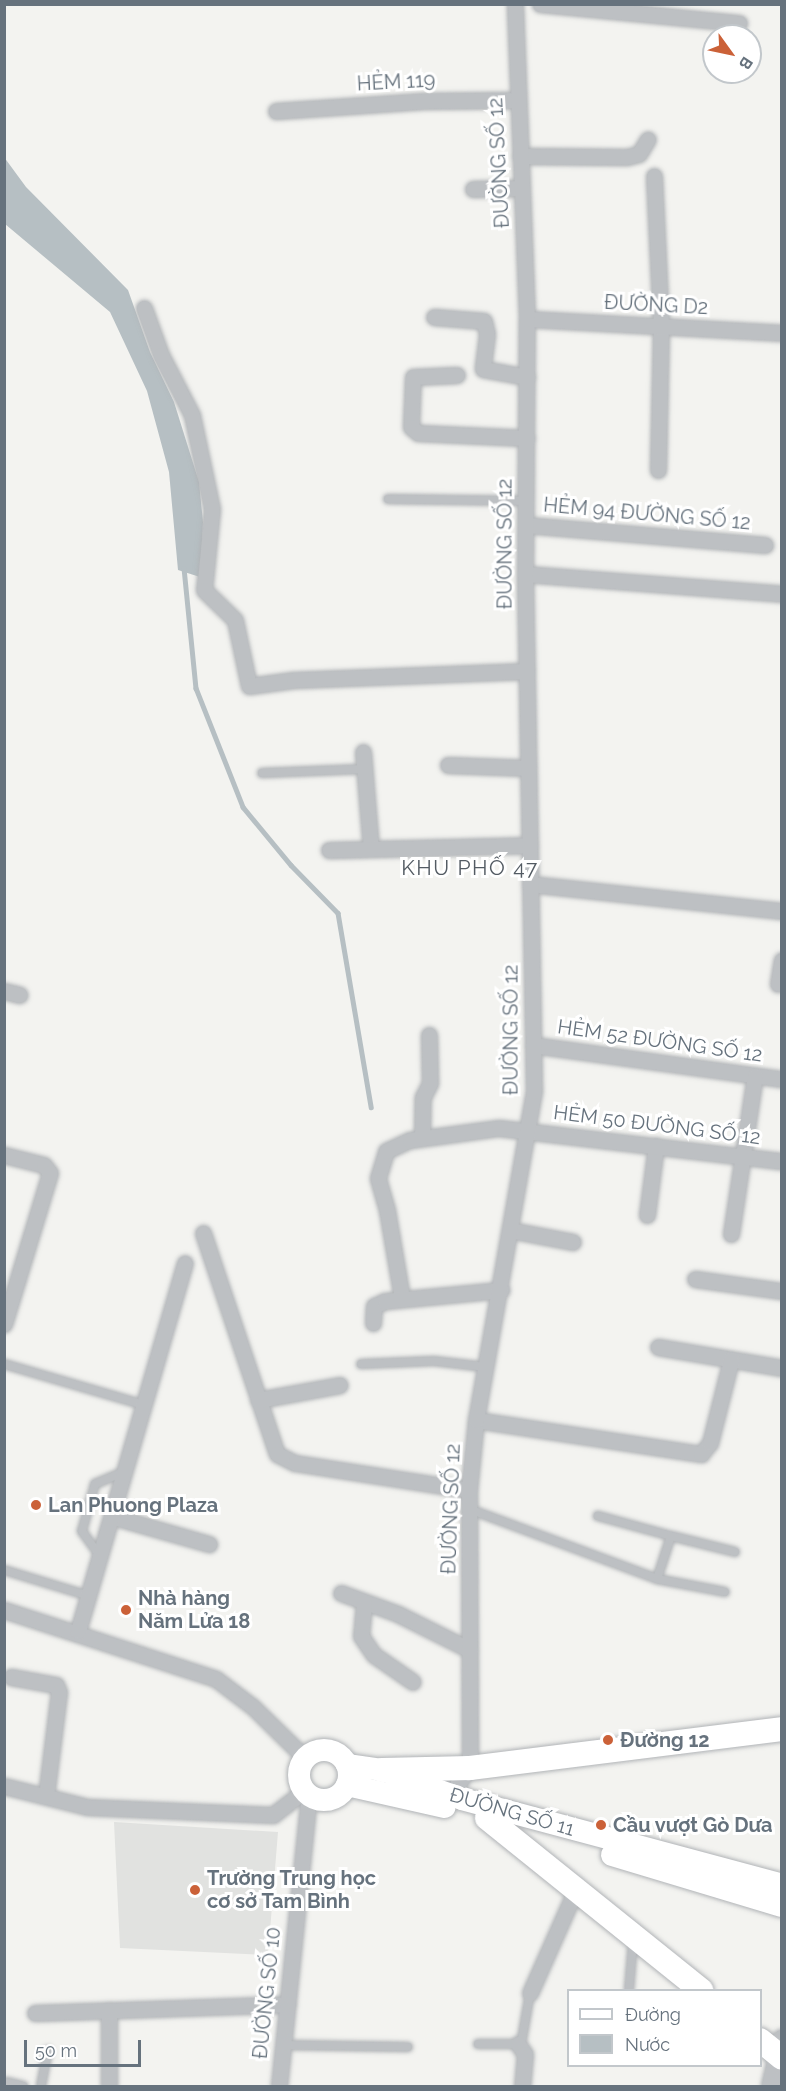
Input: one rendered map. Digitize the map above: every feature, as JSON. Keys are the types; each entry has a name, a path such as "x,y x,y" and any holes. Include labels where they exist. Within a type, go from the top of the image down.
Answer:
{"highway":[{"path":"382,1770 470,1768 782,1730"},
{"path":"487,1818 577,1887 700,1989"}],"main road":[{"path":"328,1750 347,1775 331,1799 306,1794 298,1775 305,1758 316,1751 328,1750"},
{"name":"ĐƯỜNG SỐ 11","path":"347,1775 382,1770 462,1799 782,1885"},
{"name":"ĐƯỜNG SỐ 11","path":"347,1775 782,1906"}],"street":[{"name":"ĐƯỜNG SỐ 12","path":"462,1799 457,1785 470,1768 469,1490 476,1420 501,1290 534,1091 525,574 527,319 515,4"},
{"path":"540,4 740,23"},
{"name":"HẺM 119","path":"276,111 424,101 518,100"},
{"path":"520,156 627,157 639,154 648,138"},
{"path":"654,176 661,326 658,470"},
{"path":"473,189 522,188"},
{"path":"144,308 161,355 192,414 212,509 204,590 235,620 249,686 294,680 527,670"},
{"path":"434,317 484,321 487,334 483,369 527,377"},
{"name":"ĐƯỜNG D2","path":"527,319 782,333"},
{"path":"457,375 413,377 411,427 418,433 526,438"},
{"name":"HẺM 94 ĐƯỜNG SỐ 12","path":"526,525 765,545"},
{"path":"525,574 782,594"},
{"path":"363,752 371,849"},
{"path":"448,765 528,768"},
{"path":"329,850 530,845"},
{"path":"530,884 782,911"},
{"path":"778,984 782,960"},
{"path":"4,991 20,995"},
{"path":"422,1136 423,1097 430,1083 429,1035"},
{"name":"HẺM 52 ĐƯỜNG SỐ 12","path":"533,1045 782,1079"},
{"path":"731,1234 755,1076"},
{"name":"HẺM 50 ĐƯỜNG SỐ 12","path":"402,1298 387,1210 378,1178 386,1151 422,1136 499,1128 528,1130 782,1161"},
{"path":"646,1215 656,1146"},
{"path":"4,1155 44,1165 50,1173 7,1305 4,1324"},
{"path":"510,1230 573,1242"},
{"path":"203,1233 277,1454 296,1463 469,1490"},
{"path":"78,1631 114,1517 185,1263"},
{"path":"695,1279 782,1291"},
{"path":"373,1323 374,1306 402,1298 501,1290"},
{"path":"658,1347 782,1368"},
{"path":"476,1420 701,1454 710,1443 730,1360"},
{"path":"258,1400 340,1384"},
{"path":"114,1517 209,1544"},
{"path":"341,1593 398,1614 470,1650"},
{"path":"364,1603 361,1636 374,1655 413,1682"},
{"path":"4,1610 78,1631 216,1680 253,1707 305,1758"},
{"path":"11,1677 56,1685 59,1692 46,1796"},
{"path":"4,1786 87,1806 273,1815 306,1794"},
{"name":"ĐƯỜNG SỐ 10","path":"279,2086 306,1794"},
{"path":"530,1993 577,1887"},
{"path":"35,2013 288,2004"},
{"path":"109,2010 109,2086"},
{"path":"520,2041 525,2054 522,2086"},
{"path":"771,2086 775,2048"}],"lane":[{"path":"388,499 526,501"},
{"path":"262,773 364,769"},
{"path":"361,1364 416,1361 486,1367"},
{"path":"4,1364 145,1406"},
{"path":"101,1558 82,1532 95,1484 127,1470"},
{"path":"469,1509 657,1579 725,1593"},
{"path":"598,1516 735,1552"},
{"path":"657,1579 671,1536"},
{"path":"4,1570 89,1596"},
{"path":"629,1989 633,1934"},
{"path":"478,2044 520,2041 530,1993"},
{"path":"283,2045 408,2047"},
{"path":"41,2086 48,2051"},
{"path":"4,2086 6,2082 24,2086"}],"shaded area":[{"name":"Trường Trung học cơ sở Tam Bình","path":"114,1822 278,1832 268,1955 120,1948"}],"water":[{"path":"4,157 26,187 128,290 150,352 174,402 199,482 203,522 200,577 178,570 169,472 147,391 110,312 5,224"}],"waterway":[{"path":"184,568 196,688 243,807 291,865 338,913 371,1107"}],"place":[{"name":"Lan Phuong Plaza","path":"36,1505"},
{"name":"Nhà hàng Năm Lửa 18","path":"126,1610"},
{"name":"Đường 12","path":"608,1740"},
{"name":"Cầu vượt Gò Dưa","path":"601,1825"},
{"name":"Trường Trung học cơ sở Tam Bình","path":"195,1890"}],"district":[{"name":"KHU PHỐ 47","path":"470,868"}]}
